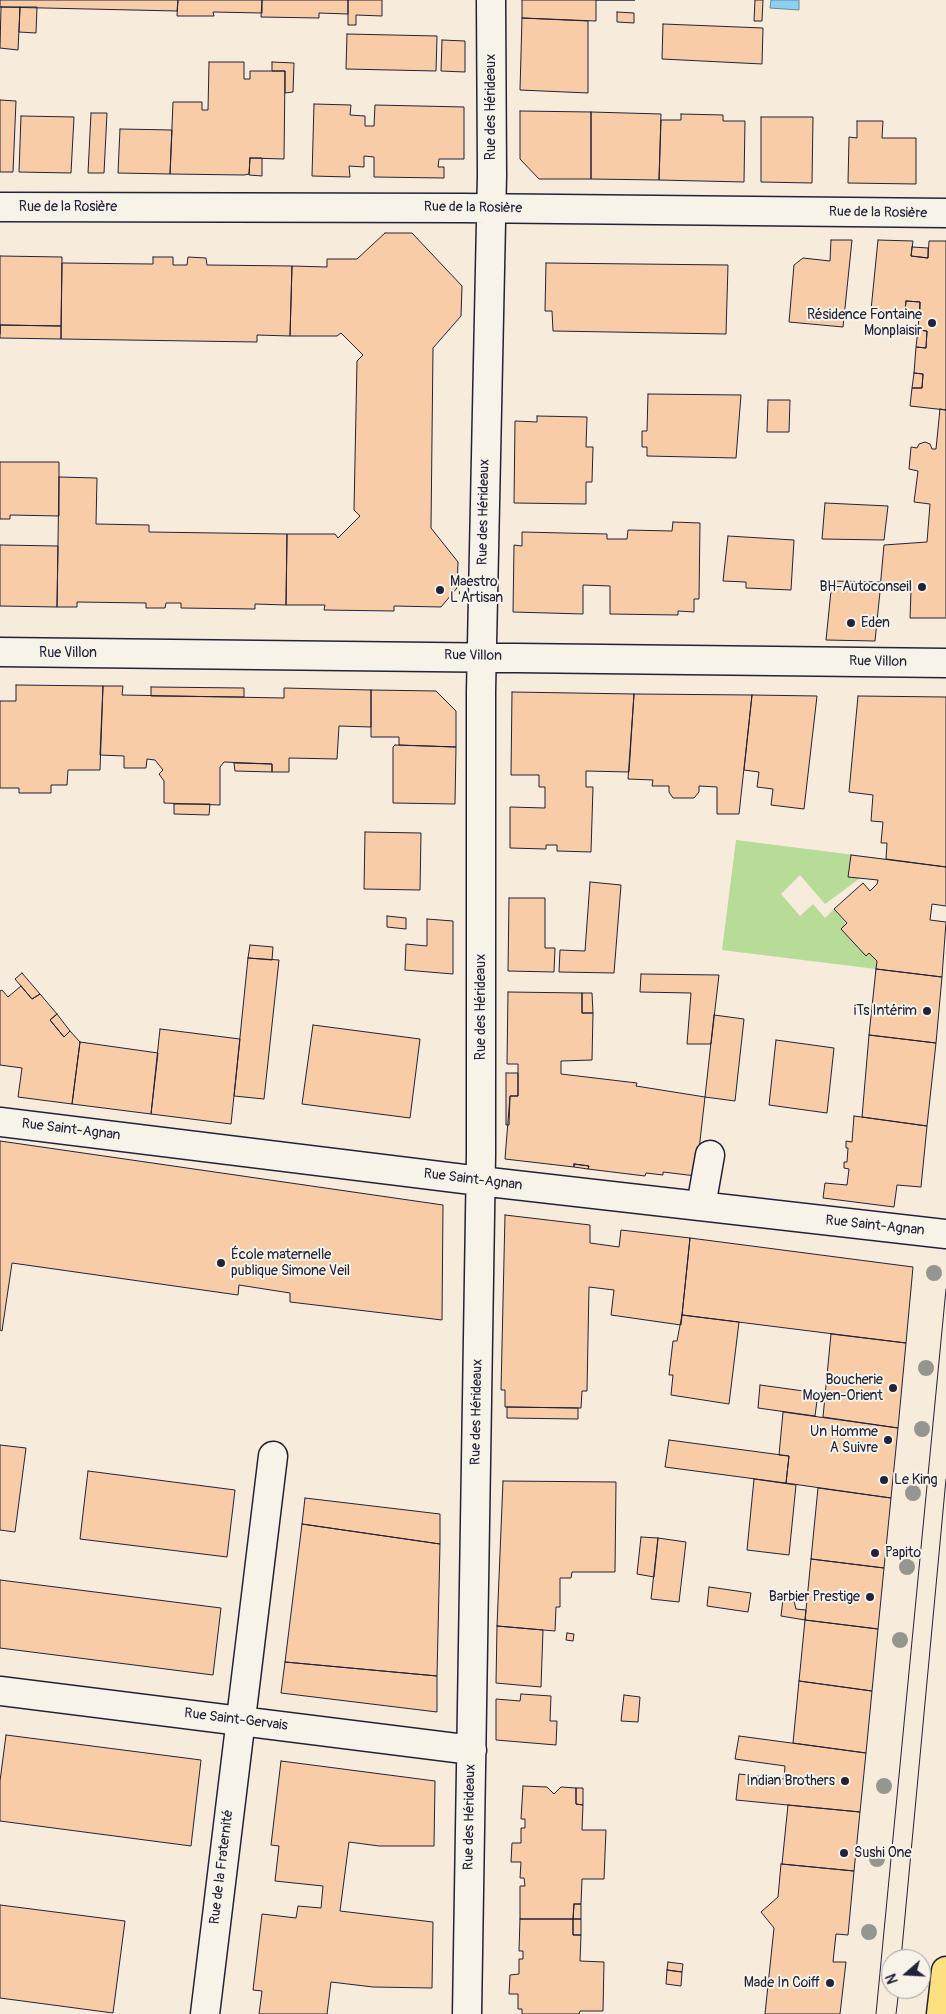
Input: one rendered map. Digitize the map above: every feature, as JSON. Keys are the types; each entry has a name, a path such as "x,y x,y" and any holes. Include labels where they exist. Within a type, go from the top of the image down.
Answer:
{"main road":[{"path":"941,2014 946,1971"}],"street":[{"name":"Rue des Hérideaux","path":"467,2014 480,1181 482,656 491,208 491,0"},
{"name":"Rue de la Rosière","path":"0,207 491,208 946,213"},
{"name":"Rue Villon","path":"0,652 482,656 946,663"},
{"name":"Rue Saint-Agnan","path":"0,1122 480,1181 946,1234"},
{"path":"701,1206 710,1155"},
{"name":"Rue de la Fraternité","path":"205,2014 239,1721 273,1456"},
{"name":"Rue Saint-Gervais","path":"0,1690 472,1750"}],"green space":[{"path":"736,840 886,859 825,904 800,875 781,894 800,916 813,904 825,918 834,909 877,961 876,969 722,950"}],"water":[{"path":"771,0 799,0 799,10 770,8"}],"building":[{"path":"0,0 178,0 177,11 0,7"},
{"path":"178,0 262,0 262,13 213,12 214,16 177,16"},
{"path":"262,0 348,0 348,14 319,13 319,18 261,17"},
{"path":"348,0 382,0 382,16 356,15 356,25 348,25"},
{"path":"522,0 596,0 596,21 522,18"},
{"path":"755,0 763,0 762,21 754,21"},
{"path":"1,7 20,7 18,50 0,48"},
{"path":"20,7 37,7 36,33 19,32"},
{"path":"617,12 634,13 634,23 617,22"},
{"path":"522,18 588,21 588,93 520,90"},
{"path":"663,24 763,28 762,64 662,59"},
{"path":"347,34 437,36 436,71 346,69"},
{"path":"442,40 465,41 465,72 441,71"},
{"path":"209,62 244,62 244,79 250,79 250,71 285,71 284,159 250,158 249,174 244,175 170,174 173,102 202,102 202,110 208,110"},
{"path":"272,62 294,63 293,92 285,93 285,71 272,71"},
{"path":"0,100 16,101 13,172 0,172"},
{"path":"314,104 351,105 350,115 365,116 365,126 374,126 375,105 464,107 464,159 439,159 438,167 444,167 444,178 374,177 374,157 364,156 364,167 349,166 350,177 312,176"},
{"path":"520,111 591,112 591,179 539,179 520,159"},
{"path":"591,112 661,114 659,180 591,179"},
{"path":"91,113 107,113 104,173 88,173"},
{"path":"681,114 723,115 723,121 745,121 744,182 659,180 661,120 681,120"},
{"path":"21,116 74,117 71,173 19,172"},
{"path":"761,117 813,117 812,183 761,182"},
{"path":"857,121 883,121 882,138 916,138 916,184 848,183 849,137 857,138"},
{"path":"120,129 172,130 170,174 118,173"},
{"path":"250,158 262,158 262,176 249,175"},
{"path":"385,233 412,233 462,286 461,316 433,348 431,528 458,562 457,588 441,607 394,606 394,611 324,610 325,605 286,605 287,534 335,534 338,538 360,516 354,510 357,361 363,355 341,333 337,336 290,336 292,266 327,267 327,259 357,259"},
{"path":"831,240 852,240 843,327 789,322 794,265 803,258 830,261"},
{"name":"Résidence Fontaine Monplaisir","path":"878,240 913,241 911,256 928,258 929,241 946,241 946,410 910,406 912,388 922,388 923,374 914,373 916,347 926,348 927,331 918,330 920,302 906,301 905,313 871,310"},
{"path":"912,247 928,248 928,258 911,256"},
{"path":"0,256 62,257 61,326 0,325"},
{"path":"153,257 173,257 173,265 187,265 188,257 206,258 207,265 292,266 290,336 257,335 257,342 61,339 62,263 153,264"},
{"path":"546,263 728,265 726,334 553,331 552,311 545,311"},
{"path":"906,301 920,302 920,312 905,310"},
{"path":"0,325 61,326 61,339 0,338"},
{"path":"918,330 927,331 926,348 916,347"},
{"path":"914,373 923,374 922,388 912,388"},
{"path":"648,394 741,395 736,458 647,456 647,447 642,447 642,431 647,431"},
{"path":"768,400 790,400 789,432 767,432"},
{"path":"940,409 946,410 946,618 910,618 911,591 880,589 884,545 927,542 930,504 914,502 918,471 909,469 911,447 917,448 919,444 925,442 930,444 932,449 936,449"},
{"path":"537,416 587,417 586,447 593,447 592,482 586,482 586,504 514,503 515,421 537,422"},
{"path":"0,462 59,462 59,516 10,515 10,519 0,519"},
{"path":"59,477 97,478 96,524 149,525 149,532 287,534 286,605 255,604 255,609 181,608 181,603 166,603 165,608 146,608 146,603 77,602 77,607 57,607"},
{"path":"825,503 888,506 884,540 822,539"},
{"path":"673,522 700,523 699,599 694,599 694,612 678,611 678,615 610,614 610,586 583,585 583,614 513,612 514,545 522,546 522,532 607,534 607,539 627,539 628,530 672,531"},
{"path":"728,536 794,540 791,590 746,588 746,582 723,581"},
{"path":"0,545 58,546 57,607 0,606"},
{"path":"832,581 881,582 875,641 826,640"},
{"path":"16,685 103,686 100,770 68,770 67,785 51,785 51,793 19,793 19,788 0,788 0,701 16,701"},
{"path":"103,686 123,686 122,695 284,698 284,688 371,690 371,727 339,726 337,759 289,758 289,772 272,772 272,764 224,762 220,767 220,805 164,803 164,781 159,774 163,770 155,760 147,759 146,768 124,768 124,756 100,755"},
{"path":"151,687 244,688 244,697 151,696"},
{"path":"371,690 436,691 456,711 456,747 399,745 399,737 371,737"},
{"path":"512,692 634,694 629,772 586,771 586,787 593,787 591,852 557,851 557,845 546,845 546,849 510,848 510,807 545,808 545,787 539,787 539,775 511,775"},
{"path":"634,694 752,695 739,814 717,814 717,787 699,786 699,792 694,798 673,798 669,792 669,786 652,786 653,780 628,779"},
{"path":"752,695 817,696 804,809 771,805 773,789 757,787 759,772 744,770"},
{"path":"858,696 946,697 946,867 886,859 887,843 881,843 883,822 871,821 873,795 849,792"},
{"path":"395,745 456,747 455,804 393,803 393,747"},
{"path":"234,763 272,764 272,772 235,771"},
{"path":"174,804 210,804 209,815 174,814"},
{"path":"365,832 421,833 420,890 364,889"},
{"path":"851,855 946,867 946,906 932,904 930,920 946,922 942,977 876,969 877,961 869,953 866,956 841,929 847,923 834,909 863,883 870,891 877,884 878,880 848,877"},
{"path":"590,882 621,885 614,973 559,972 560,950 585,951"},
{"path":"509,898 545,898 545,948 555,948 554,972 508,971"},
{"path":"387,916 406,918 406,929 387,927"},
{"path":"427,919 453,921 453,974 405,970 406,944 427,946"},
{"path":"250,945 273,947 272,960 248,958"},
{"path":"248,958 279,960 264,1099 234,1096"},
{"path":"876,969 942,977 936,1043 869,1035"},
{"path":"22,973 40,994 32,999 15,979"},
{"path":"641,974 719,975 711,1044 687,1044 691,993 640,992"},
{"path":"21,986 32,999 40,994 57,1014 50,1020 64,1037 70,1031 80,1042 72,1104 18,1097 22,1068 0,1065 0,991 2,990 8,997"},
{"path":"508,992 582,993 582,1013 593,1013 592,1060 561,1061 561,1074 637,1083 636,1086 705,1097 696,1176 663,1172 663,1175 646,1173 645,1176 588,1169 589,1166 574,1164 574,1167 505,1159 510,1096 518,1096 518,1064 507,1064"},
{"path":"582,993 592,993 593,1013 582,1013"},
{"path":"57,1014 70,1031 64,1037 50,1020"},
{"path":"714,1015 744,1019 735,1101 705,1097"},
{"path":"313,1025 420,1039 410,1118 302,1104"},
{"path":"160,1029 240,1039 231,1124 151,1114"},
{"path":"869,1035 936,1043 927,1126 862,1117"},
{"path":"776,1040 834,1048 827,1113 769,1105"},
{"path":"80,1042 158,1053 151,1114 72,1104"},
{"path":"506,1073 518,1073 518,1096 510,1096 509,1125 506,1125"},
{"path":"854,1116 927,1126 921,1187 897,1185 894,1207 823,1198 825,1183 847,1185 849,1169 844,1168 844,1162 847,1162 848,1148 846,1148 846,1141 852,1142"},
{"path":"0,1141 443,1205 442,1320 290,1302 290,1293 239,1285 238,1295 12,1263 2,1331 0,1330"},
{"path":"574,1164 589,1166 588,1169 574,1167"},
{"path":"505,1215 590,1225 590,1243 619,1247 621,1230 690,1238 681,1325 611,1315 614,1290 589,1287 587,1391 582,1391 581,1408 505,1407 505,1390 501,1390"},
{"path":"690,1238 913,1267 906,1343 682,1315"},
{"path":"682,1315 739,1322 729,1404 671,1395 673,1375 669,1375 673,1341 677,1341"},
{"path":"831,1334 906,1343 898,1428 823,1417"},
{"path":"760,1385 818,1393 815,1416 758,1408"},
{"path":"507,1407 578,1408 578,1419 507,1418"},
{"path":"783,1412 898,1428 891,1498 786,1483 789,1456 779,1455"},
{"path":"669,1440 789,1456 786,1483 665,1467"},
{"path":"0,1445 26,1448 15,1532 0,1530"},
{"path":"88,1471 235,1490 227,1557 80,1539"},
{"path":"754,1479 796,1485 789,1555 747,1550"},
{"path":"503,1481 616,1482 615,1572 572,1572 571,1578 560,1578 560,1607 556,1607 555,1631 497,1626"},
{"path":"818,1488 891,1498 884,1568 811,1559"},
{"path":"305,1498 440,1514 440,1544 302,1524"},
{"path":"302,1524 440,1544 437,1676 285,1662"},
{"path":"641,1537 658,1538 654,1577 637,1574"},
{"path":"658,1538 686,1542 679,1602 651,1599"},
{"path":"811,1559 884,1568 878,1629 805,1620"},
{"path":"0,1580 221,1608 213,1675 0,1648"},
{"path":"709,1587 751,1593 748,1612 707,1606"},
{"path":"783,1599 794,1601 796,1609 806,1610 805,1620 781,1616"},
{"path":"805,1620 878,1629 872,1691 799,1681"},
{"path":"497,1626 543,1630 541,1687 496,1683"},
{"path":"567,1633 574,1634 573,1641 566,1640"},
{"path":"285,1662 437,1676 437,1712 281,1693"},
{"path":"799,1681 872,1691 866,1753 793,1743"},
{"path":"521,1694 551,1696 550,1721 557,1721 556,1745 496,1740 496,1699 520,1701"},
{"path":"624,1695 640,1697 638,1722 621,1721"},
{"path":"6,1735 201,1760 191,1846 0,1821 0,1781"},
{"path":"739,1736 866,1753 860,1812 736,1800 739,1774 784,1779 785,1766 735,1759"},
{"path":"281,1761 435,1781 434,1846 379,1846 349,1842 340,1911 433,1922 432,1988 373,1987 331,1982 327,2014 259,2014 262,1991 253,1990 262,1914 296,1918 298,1906 321,1908 323,1886 275,1881 279,1846 271,1845"},
{"path":"523,1786 547,1787 554,1794 561,1787 576,1788 576,1804 583,1805 582,1830 606,1830 604,1879 582,1879 581,1904 574,1904 573,1919 520,1919 520,1886 525,1886 524,1878 520,1878 521,1862 511,1862 512,1843 521,1843 521,1828 525,1828 525,1819 521,1819"},
{"path":"576,1788 583,1788 583,1805 576,1804"},
{"path":"788,1805 860,1812 854,1871 782,1864"},
{"path":"781,1864 854,1871 848,1935 836,1934 833,1962 846,1962 840,2014 765,2014 774,1928 761,1912 778,1897"},
{"path":"574,1904 581,1904 581,1919 573,1919"},
{"path":"0,1905 125,1921 113,2013 0,1998"},
{"path":"520,1919 573,1919 573,1935 581,1935 580,1961 604,1962 603,2011 580,2011 579,2014 522,2014 522,2009 518,2009 518,1994 509,1994 510,1975 519,1974 519,1959 523,1959 523,1951 519,1951"},
{"path":"573,1919 581,1919 581,1935 573,1935"},
{"path":"668,1962 683,1964 682,1972 667,1970"},
{"path":"667,1970 682,1972 681,1986 666,1984"}],"tram line":[{"path":"876,2014 946,1289"},
{"path":"902,1949 946,1479"},
{"path":"896,2014 898,1999"}],"place":[{"name":"Résidence Fontaine Monplaisir","path":"932,323"},
{"name":"BH-Autoconseil","path":"922,587"},
{"name":"Maestro L'Artisan","path":"440,590"},
{"name":"Eden","path":"851,623"},
{"name":"iTs Intérim","path":"927,1011"},
{"name":"École maternelle publique Simone Veil","path":"221,1263"},
{"name":"Boucherie Moyen-Orient","path":"893,1388"},
{"name":"Un Homme A Suivre","path":"888,1440"},
{"name":"Le King","path":"884,1480"},
{"name":"Papito","path":"875,1553"},
{"name":"Barbier Prestige","path":"870,1597"},
{"name":"Indian Brothers","path":"845,1781"},
{"name":"Sushi One","path":"844,1853"},
{"name":"Made In Coiff","path":"830,1983"}]}
